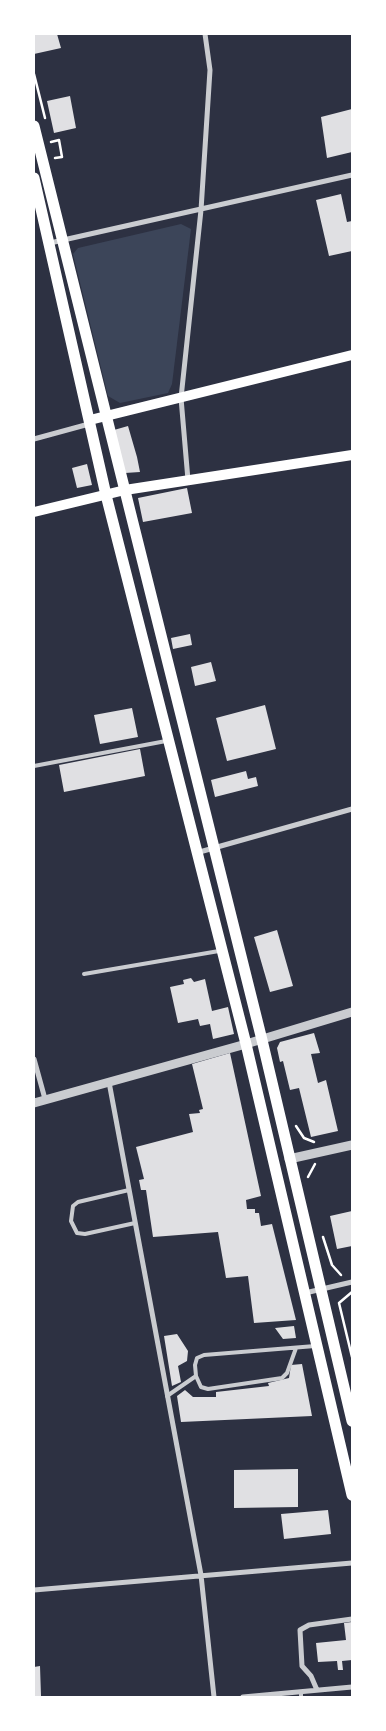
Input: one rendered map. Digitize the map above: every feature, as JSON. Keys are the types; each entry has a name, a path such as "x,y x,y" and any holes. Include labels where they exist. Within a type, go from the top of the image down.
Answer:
{"highway":[{"path":"34,126 106,495 246,1044 352,1495"},
{"path":"34,178 56,242 107,418 262,1040 352,1421"}],"main road":[{"path":"91,422 352,355"},
{"path":"34,512 125,490 352,455"}],"street":[{"path":"188,480 181,398 201,210 210,70 205,34"},
{"path":"56,242 352,175"},
{"path":"34,439 91,422"},
{"path":"196,853 352,809"},
{"path":"34,1103 262,1040 352,1012"},
{"path":"34,1059 45,1099"},
{"path":"109,1082 201,1575 214,1697"},
{"path":"289,1160 316,1158 352,1144"},
{"path":"305,1293 352,1282"},
{"path":"34,1590 352,1563"},
{"path":"317,1690 311,1676 302,1666 300,1630 309,1625 352,1619"},
{"path":"243,1697 301,1695 317,1690 352,1687"}],"lane":[{"path":"34,766 164,740 170,741"},
{"path":"84,974 216,950 222,951"},
{"path":"129,1190 78,1202 73,1206 71,1221 77,1233 85,1234 135,1223"},
{"path":"296,1348 287,1373 282,1378 208,1389 201,1387 196,1376 194,1365 197,1358 204,1355 317,1346"},
{"path":"167,1396 196,1376"}],"path":[{"path":"38,144 58,140 62,157"},
{"path":"295,1125 304,1138 314,1142 316,1158 307,1178"},
{"path":"320,1230 332,1265 341,1276 349,1275 352,1282"},
{"path":"352,1292 339,1303 352,1357"}],"shaded area":[{"path":"181,224 191,229 172,384 168,393 120,403 108,396 73,254 78,248"}],"building":[{"path":"34,34 57,34 61,48 34,54"},
{"path":"70,96 76,128 54,133 47,101"},
{"path":"352,109 352,152 327,158 321,117"},
{"path":"341,194 347,222 352,221 352,251 329,256 316,200"},
{"path":"128,426 140,472 125,473 114,430"},
{"path":"87,464 92,485 77,488 72,468"},
{"path":"187,488 192,513 143,522 138,498"},
{"path":"190,634 192,645 173,649 171,638"},
{"path":"211,662 216,681 195,686 191,667"},
{"path":"265,705 276,749 227,761 216,718"},
{"path":"132,708 138,737 100,744 94,715"},
{"path":"140,749 145,776 64,792 59,765"},
{"path":"246,771 248,779 256,777 258,786 215,797 211,780"},
{"path":"277,930 293,986 270,992 254,937"},
{"path":"191,978 194,982 205,979 212,1011 228,1007 234,1034 213,1039 210,1024 200,1026 198,1019 178,1023 170,987 184,984 183,980"},
{"path":"314,1033 320,1053 311,1054 318,1083 326,1080 338,1131 311,1137 299,1088 290,1090 283,1061 280,1062 277,1048 280,1042"},
{"path":"230,1053 261,1196 246,1200 247,1209 255,1209 255,1213 259,1213 261,1226 272,1224 296,1320 254,1323 248,1276 226,1278 218,1232 153,1237 146,1190 141,1190 139,1180 144,1179 136,1147 193,1132 189,1114 200,1113 199,1110 203,1109 192,1064"},
{"path":"352,1211 352,1246 337,1249 330,1216"},
{"path":"294,1326 296,1338 283,1339 275,1328"},
{"path":"177,1334 188,1351 187,1361 178,1366 181,1382 172,1386 164,1336"},
{"path":"302,1364 312,1416 181,1422 177,1396 185,1390 193,1397 216,1397 216,1392 269,1386 268,1383 289,1378 291,1365"},
{"path":"298,1469 298,1507 234,1508 234,1470"},
{"path":"328,1510 331,1534 284,1539 281,1514"},
{"path":"352,1622 352,1660 342,1661 343,1670 338,1670 337,1661 318,1662 316,1643 346,1640 344,1623"},
{"path":"40,1666 41,1696 34,1696 34,1667"}]}
